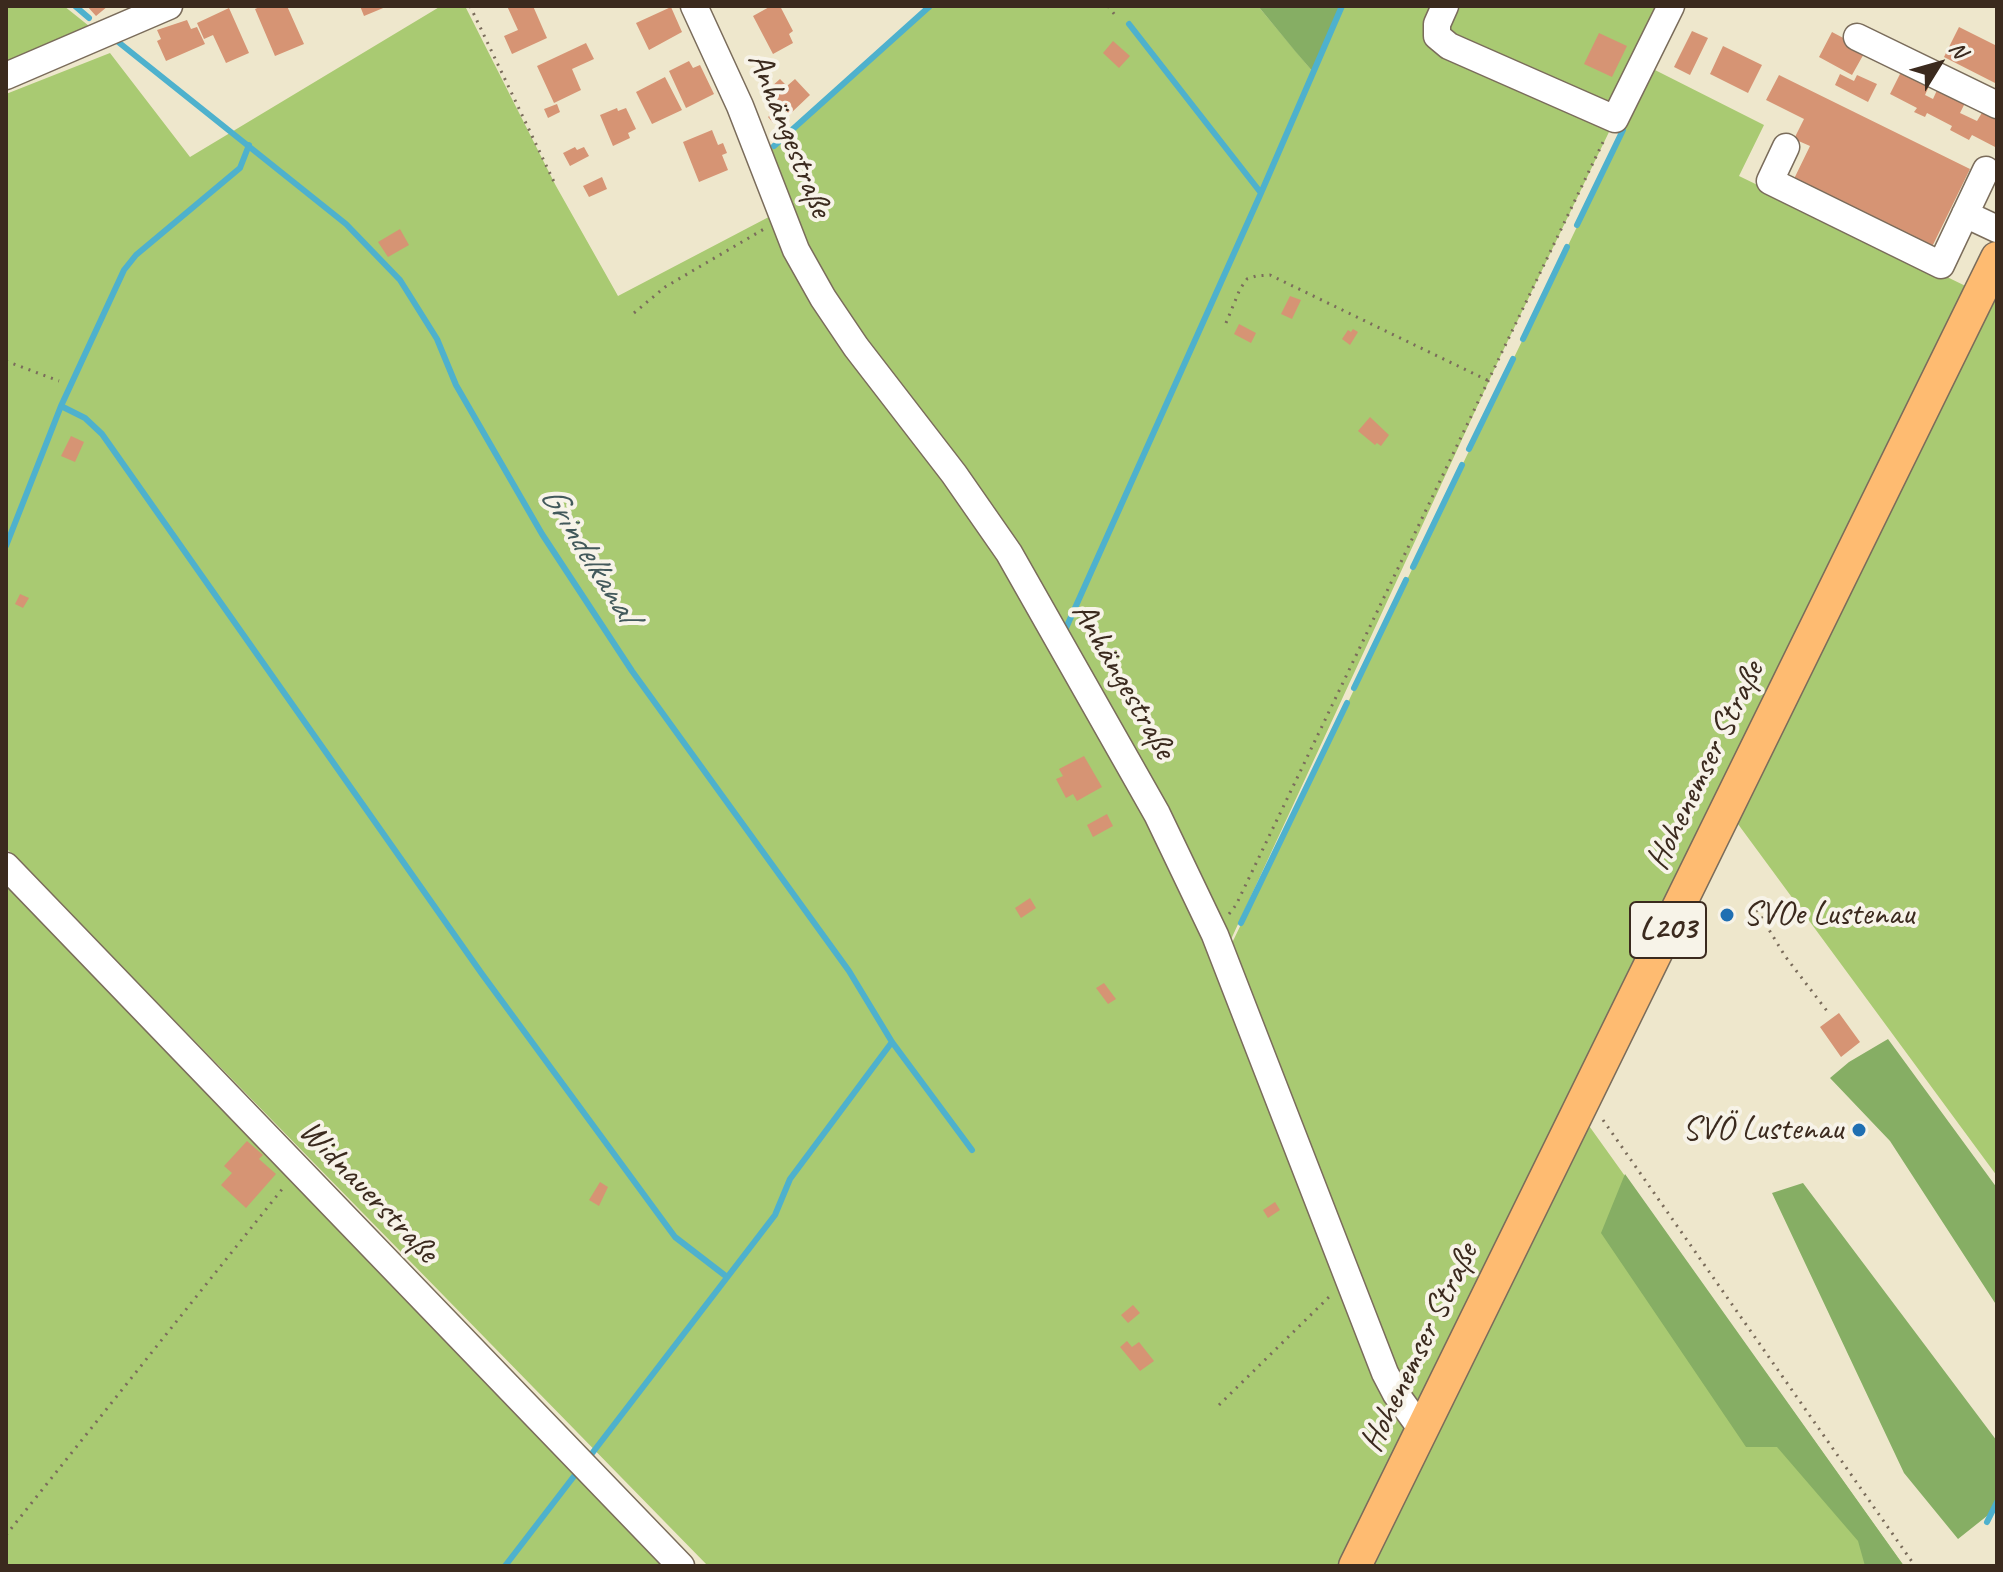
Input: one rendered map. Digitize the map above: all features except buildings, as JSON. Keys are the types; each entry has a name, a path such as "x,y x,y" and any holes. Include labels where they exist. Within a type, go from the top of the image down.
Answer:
{"main road":[{"name":"Hohenemser Straße","path":"1355,1566 1997,258"}],"street":[{"path":"7,74 169,6"},
{"name":"Anhängestraße","path":"694,6 734,93 796,250 839,323 954,474 1009,553 1157,814 1215,935 1385,1373 1422,1430"},
{"path":"1445,6 1437,24 1437,36 1449,46 1615,119 1671,6"},
{"path":"1857,37 1997,105"},
{"path":"1786,147 1770,181 1941,265 1986,170"},
{"path":"1965,214 1997,229"},
{"name":"Widnauerstraße","path":"6,866 681,1566"}],"path":[{"path":"470,6 556,186"},
{"path":"1108,6 1115,15"},
{"path":"1215,935 1236,905 1615,119"},
{"path":"634,313 665,287 782,217"},
{"path":"1226,323 1247,279 1270,275 1489,381"},
{"path":"6,361 59,381"},
{"path":"1757,910 1785,956 1827,1011"},
{"path":"1586,1097 1915,1566"},
{"path":"6,1535 297,1170"},
{"path":"1219,1405 1324,1300 1350,1281"}],"green space":[{"path":"6,6 64,6 89,26 6,63"},
{"path":"441,6 465,6 556,186 618,296 784,209 764,152 930,6 1258,6 1313,72 1342,6 1670,6 1501,355 1221,961 1232,950 1232,943 1653,69 1764,125 1739,176 1980,293 1340,1566 708,1566 6,848 6,94 110,53 190,157"},
{"path":"1258,6 1342,6 1313,72 1295,51"},
{"path":"1997,262 1997,1176 1735,820"},
{"path":"6,883 672,1566 6,1566"},
{"path":"1888,1039 1997,1188 1997,1306 1890,1141 1830,1078 1849,1062"},
{"path":"1587,1123 1904,1566 1366,1566"},
{"path":"1625,1174 1904,1566 1865,1566 1858,1541 1777,1447 1746,1447 1601,1233"},
{"path":"1803,1183 1997,1441 1997,1508 1958,1539 1904,1473 1772,1193"}],"waterway":[{"name":"Grindelkanal","path":"75,6 89,18"},
{"path":"774,146 930,6"},
{"path":"1129,24 1261,193 1342,6"},
{"name":"Grindelkanal","path":"112,37 346,224 400,280 437,339 456,385 542,534 632,671 849,971 892,1042 972,1150"},
{"path":"1577,225 1623,130"},
{"path":"6,546 61,406 124,270 136,255 240,168 249,145"},
{"path":"1066,628 1261,193"},
{"path":"1523,339 1567,247"},
{"path":"1469,449 1513,359"},
{"path":"61,406 85,418 102,434 482,974 675,1237 727,1277"},
{"path":"1413,567 1462,465"},
{"path":"1354,688 1406,580"},
{"path":"1241,923 1347,703"},
{"path":"590,1456 775,1215 790,1179 892,1042"},
{"path":"505,1566 578,1471"},
{"path":"1987,1522 1997,1502"}],"place":[{"name":"SVOe Lustenau","path":"1727,915"},
{"name":"SVÖ Lustenau","path":"1859,1130"}]}
